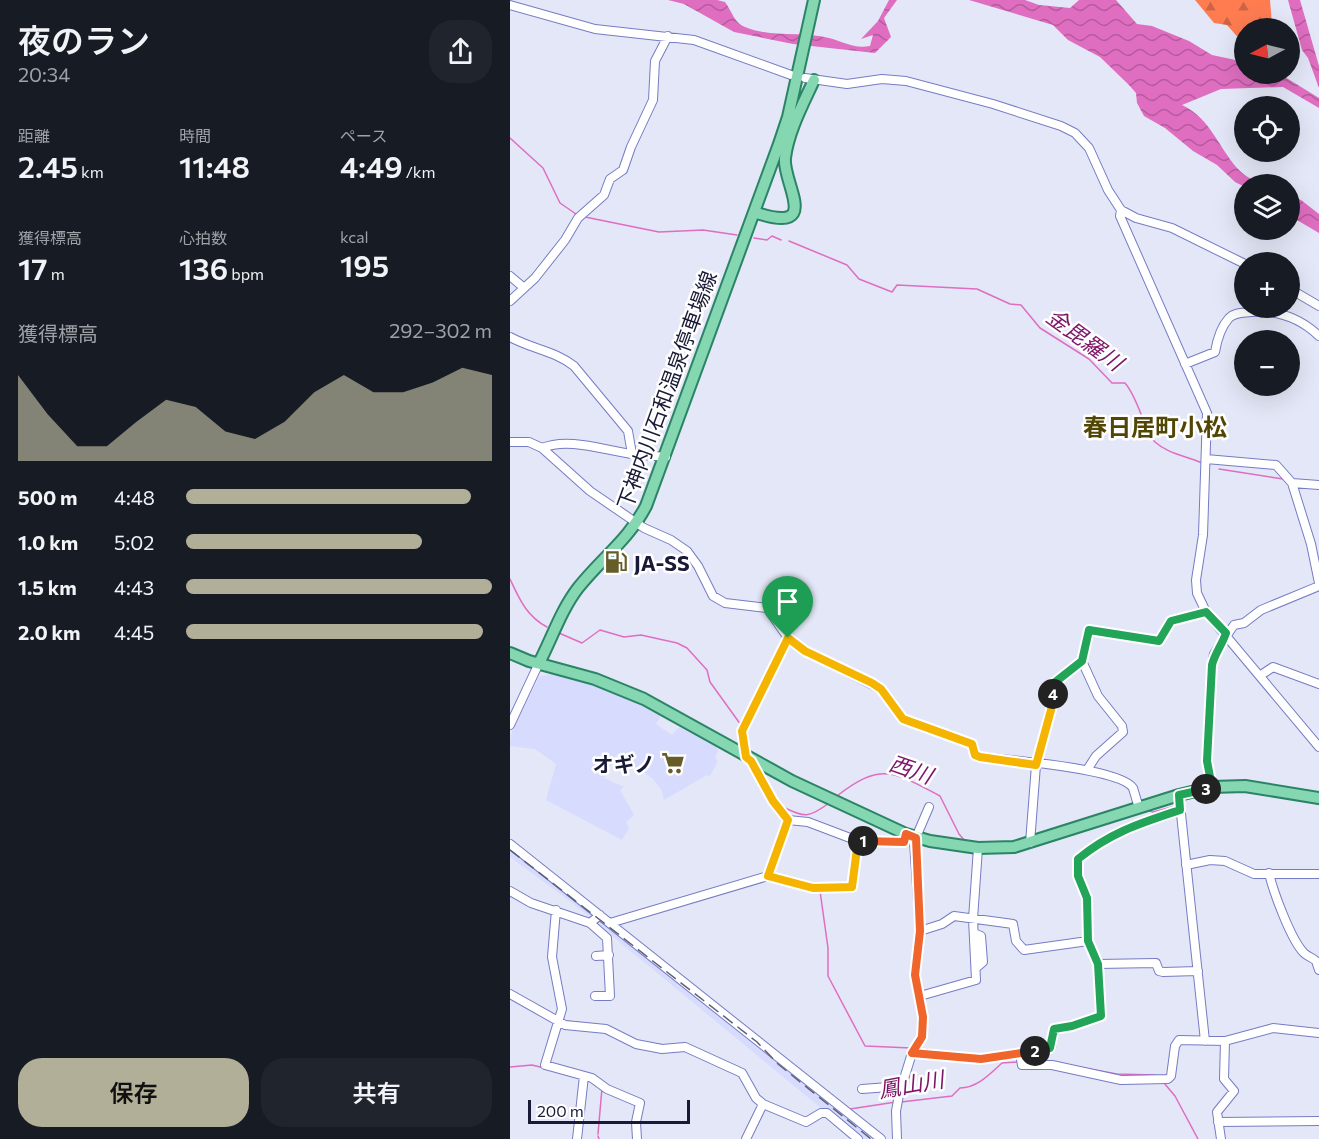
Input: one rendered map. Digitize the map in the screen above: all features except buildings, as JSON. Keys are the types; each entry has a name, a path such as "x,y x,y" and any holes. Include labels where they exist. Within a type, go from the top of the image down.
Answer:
{"main road":[{"name":"下神内川石和温泉停車場線","path":"539,663 567,605 578,588 637,524 666,456 788,117 814,0"},
{"path":"754,212 773,218 782,218 790,215 794,208 796,197 786,174 785,158 810,79"},
{"path":"510,652 595,679 644,699 748,759 911,836 978,848 997,849 1212,787 1245,786 1319,798"}],"street":[{"path":"510,5 595,29 694,40 791,75"},
{"path":"510,301 523,286 535,279 565,240 578,218 604,195 610,179 623,171 631,147 653,100 655,61 668,36"},
{"path":"810,79 847,84 882,80 906,81 993,104 1061,126 1075,133 1089,148 1108,190 1121,210 1136,218 1172,228 1234,259"},
{"path":"1121,210 1120,216 1207,413 1203,535 1196,580 1197,593 1206,612 1226,633 1319,747"},
{"path":"510,276 523,286"},
{"path":"1300,295 1319,306"},
{"path":"1185,364 1215,352 1218,335 1229,318 1236,313 1271,310 1311,328 1319,336"},
{"path":"510,337 534,350 563,358 574,366 628,431 632,454"},
{"path":"510,442 530,442 542,448 564,465 574,479 637,524 671,540 687,551 699,566 712,596 724,603 766,608 788,638 805,651 881,689 903,719 972,744 975,755 980,757 1087,770 1131,785 1139,808"},
{"path":"542,448 555,442 570,442 587,448 666,456"},
{"path":"1206,459 1276,465 1292,483 1311,544 1319,582 1261,609 1244,623 1234,625 1226,633 1222,645 1214,654 1207,761 1212,787"},
{"path":"1292,483 1319,485"},
{"path":"1087,770 1096,756 1123,732 1122,726 1098,696 1082,661 1089,630 1159,641 1171,621 1206,612"},
{"path":"788,638 743,727 748,759 773,801 788,820 808,822 858,841 904,842 911,836 929,807"},
{"path":"1030,839 1036,765 1051,710 1054,683 1082,661"},
{"path":"510,725 539,663"},
{"path":"1261,675 1273,667 1319,684"},
{"path":"1179,795 1205,1041"},
{"path":"1021,1058 1050,1048 1054,1029 1072,1026 1101,1016 1098,964 1088,941 1087,898 1078,876 1078,859 1100,840 1180,810"},
{"path":"768,876 788,820"},
{"path":"897,1139 896,1111 902,1086 912,1053 922,1037 920,996 915,975 920,931 911,836"},
{"path":"610,923 768,876 813,888 852,887 858,841"},
{"path":"510,844 881,1139"},
{"path":"920,996 976,980 973,919 978,848"},
{"path":"1186,866 1210,860 1225,861 1254,874 1319,874"},
{"path":"1269,873 1274,895 1298,943 1304,953 1316,961 1319,970"},
{"path":"510,891 531,903 590,923 607,938 610,996 594,996"},
{"path":"556,910 552,957 562,1009 557,1019 545,1065 584,1076 640,1103 636,1122 637,1139"},
{"path":"590,923 600,915"},
{"path":"920,931 942,924 954,916 1013,924 1016,941 1024,950 1088,941"},
{"path":"596,956 609,955"},
{"path":"1098,964 1156,963 1159,971 1163,972 1198,971"},
{"path":"510,994 565,1025 606,1029 636,1044 662,1049 685,1047 742,1073 756,1098 764,1104 807,1122 821,1113 827,1113 858,1139"},
{"path":"912,1053 981,1059 1021,1058 1121,1080 1168,1079 1171,1076 1175,1046 1179,1040 1225,1041 1273,1028 1319,1033"},
{"path":"1221,1139 1218,1122 1219,1109 1234,1091 1224,1078 1225,1041"},
{"path":"577,1139 584,1076"},
{"path":"862,1089 902,1086"},
{"path":"746,1139 764,1104"},
{"path":"1218,1122 1319,1121"}],"shaded area":[{"path":"554,673 632,698 638,704 661,716 656,724 672,735 679,727 716,746 718,751 715,758 718,761 710,776 707,775 664,800 662,791 653,779 617,754 604,778 624,787 620,790 634,815 626,822 629,828 622,840 546,800 556,764 535,749 510,746 510,742 512,731 539,677"},
{"path":"510,846 878,1139 861,1139 827,1113 571,902 510,857"}],"green space":[{"path":"1195,0 1270,0 1271,18 1234,18 1234,33 1227,25 1214,23"}],"water":[{"path":"668,0 717,0 725,2 741,25 755,30 818,36 864,47 870,46 873,35 861,39 878,21 889,0 897,0 884,18 891,37 875,53 793,44 734,32 684,4"},
{"path":"969,0 1025,0 1039,5 1070,8 1079,0 1116,0 1137,24 1152,26 1189,41 1212,55 1234,60 1234,84 1296,84 1319,98 1319,108 1283,87 1221,89 1182,105 1201,118 1244,174 1234,174 1234,181 1217,165 1144,116 1137,103 1136,93 1129,85 1100,57 1068,40 1053,25"},
{"path":"1288,0 1300,0 1319,66 1319,88 1300,43 1300,18 1293,18"},
{"path":"1300,200 1319,214 1319,233 1300,222"}],"waterway":[{"name":"金毘羅川","path":"510,138 543,168 560,203 576,214"},
{"name":"金毘羅川","path":"585,217 659,232 703,230 737,235"},
{"name":"金毘羅川","path":"754,238 767,240 772,236 781,240"},
{"name":"金毘羅川","path":"789,241 847,265 859,279 892,292 897,285 977,289 1010,304 1021,305 1040,328 1089,359 1112,383 1125,383 1155,442 1172,452 1202,463"},
{"name":"金毘羅川","path":"1219,469 1283,479"},
{"name":"西川","path":"510,579 528,612 547,627"},
{"name":"西川","path":"559,633 582,643 600,630 624,637 641,635 677,643 687,648 707,670 710,682 741,725"},
{"name":"西川","path":"837,796 852,785 877,774 899,776 940,796 959,834 965,841 986,843"},
{"name":"西川","path":"1240,791 1259,794"},
{"name":"西川","path":"1288,798 1319,804"},
{"name":"西川","path":"783,807 807,815 829,803"},
{"name":"西川","path":"1083,820 1130,806"},
{"name":"西川","path":"1146,810 1153,812 1176,806"},
{"name":"鳳山川","path":"820,891 828,948 828,976 865,1046 911,1048"},
{"name":"鳳山川","path":"565,1021 584,1023"},
{"name":"鳳山川","path":"655,1044 665,1045"},
{"name":"鳳山川","path":"919,1048 950,1053"},
{"name":"鳳山川","path":"901,1102 952,1096 960,1088 972,1086 983,1080 1002,1063 1017,1062"},
{"path":"510,1067 532,1065 544,1068"},
{"name":"鳳山川","path":"1073,1066 1117,1074 1155,1075"},
{"name":"鳳山川","path":"1164,1083 1175,1096 1198,1139"},
{"path":"598,1134 602,1088"},
{"name":"鳳山川","path":"850,1109 896,1102"}],"railway":[{"path":"510,850 757,1042 778,1064 871,1139"}],"place":[{"name":"JA-SS","path":"616,562"},
{"name":"オギノ","path":"673,763"}],"district":[{"name":"春日居町小松","path":"1155,426"}],"route":[{"path":"1206,612 1226,633 1222,645 1214,654 1212,665 1207,761 1212,787 1179,795 1180,810 1100,840 1078,859 1078,876 1087,898 1088,941 1098,964 1101,1016 1072,1026 1054,1029 1050,1048 1020,1054 969,1059 912,1053 922,1037 923,1017 915,975 920,931 916,838 906,834 904,842 858,841 852,887 813,888 768,876 781,846 788,820 773,801 751,761 746,757 742,731 788,638 805,651 881,689 903,719 972,744 975,755 980,757 1036,765 1051,710 1054,683 1082,661 1089,630 1116,633 1146,641 1159,641 1171,621 1206,612"}]}
